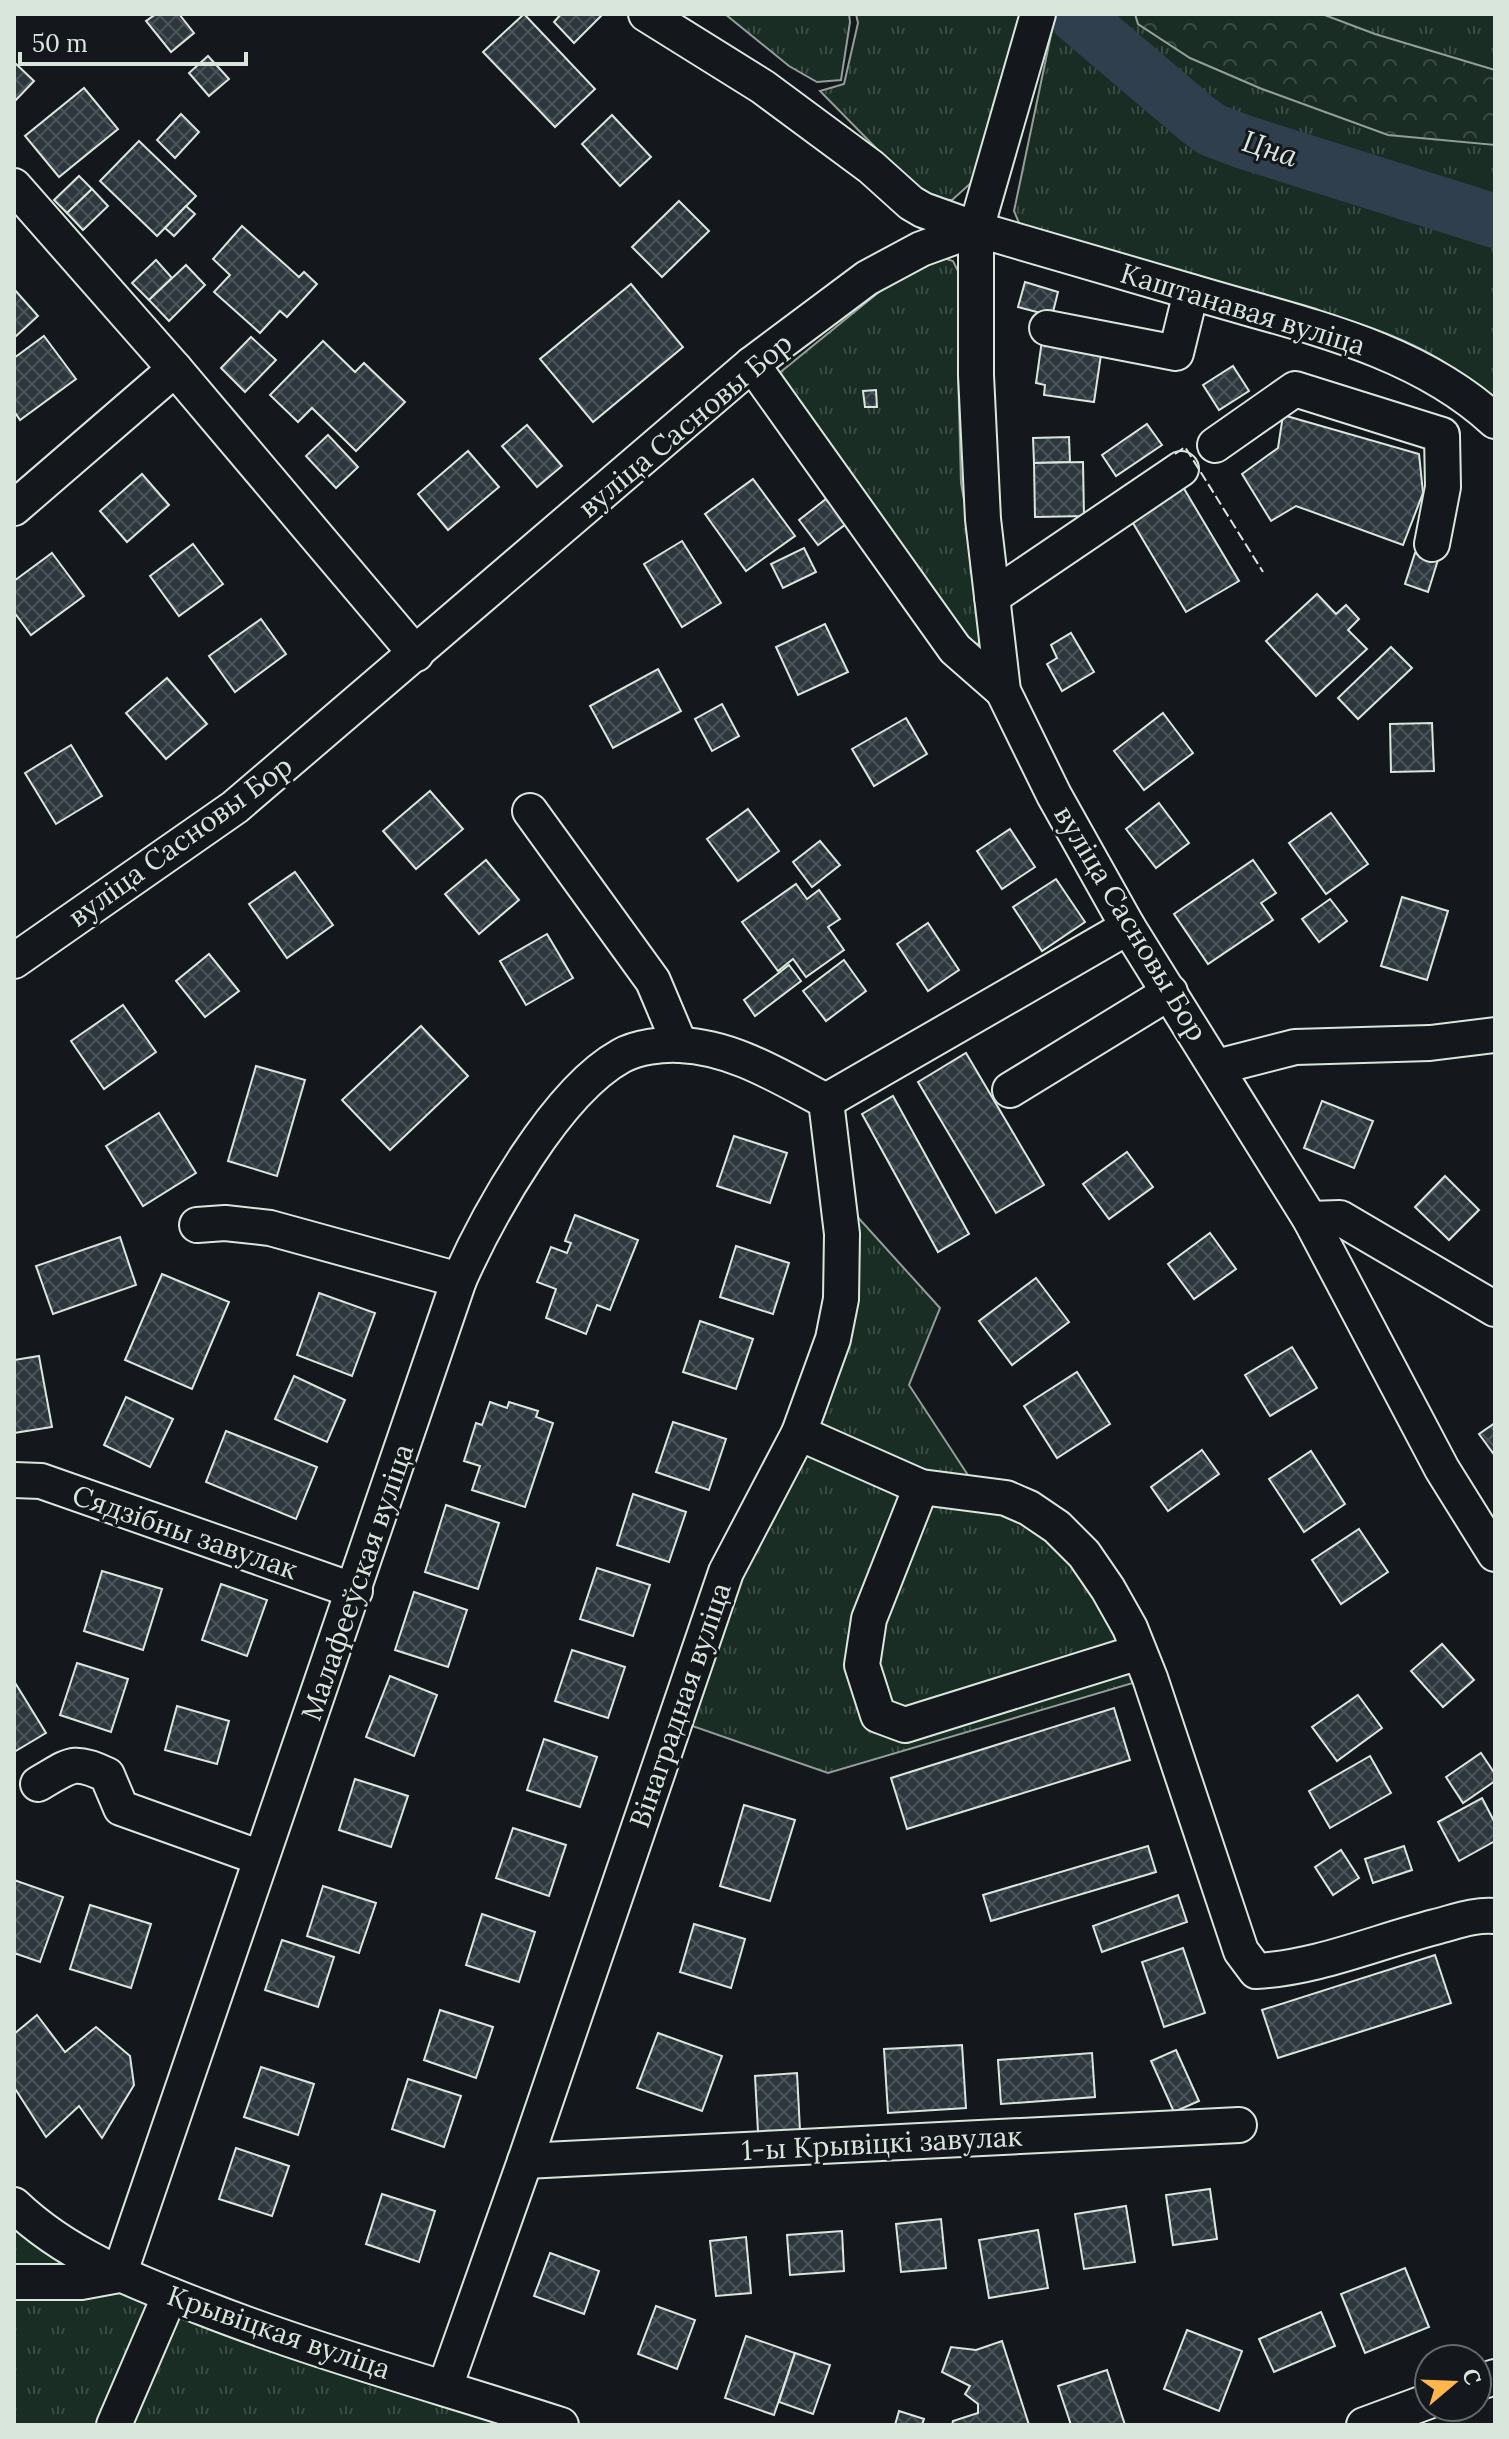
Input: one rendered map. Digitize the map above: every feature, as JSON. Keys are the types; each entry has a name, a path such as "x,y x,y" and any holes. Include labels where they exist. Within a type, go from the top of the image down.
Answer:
{"street":[{"path":"646,14 763,87 871,167 911,203 976,229"},
{"name":"вуліца Сасновы Бор","path":"1038,14 976,229 978,418 983,519 1003,691 1054,795 1128,927 1310,1219 1442,1469 1495,1554"},
{"path":"14,186 175,369 416,654"},
{"name":"вуліца Сасновы Бор","path":"14,961 235,807 752,364 867,278 921,249 976,229"},
{"name":"Каштанавая вуліца","path":"976,229 1347,338 1415,367 1458,392 1495,421"},
{"path":"1047,328 1176,353 1191,292"},
{"path":"752,364 955,649 1003,691"},
{"path":"14,508 175,369"},
{"path":"1215,445 1295,389 1442,435"},
{"path":"1432,544 1443,487 1442,435 1458,392"},
{"path":"992,597 1181,469"},
{"path":"530,811 653,981 680,1045"},
{"path":"826,1101 1128,927"},
{"path":"1010,1090 1170,992"},
{"path":"1217,1067 1295,1047 1430,1043 1495,1035"},
{"name":"Малафееўская вуліца","path":"119,2275 459,1280 495,1205 575,1094 605,1066 624,1054 646,1048 680,1045 716,1051 752,1062 826,1101"},
{"name":"Вінаградная вуліца","path":"445,2387 726,1572 799,1433 833,1339 841,1299 842,1234 826,1101"},
{"path":"1310,1219 1340,1218 1495,1309"},
{"path":"197,1225 225,1223 270,1228 459,1280"},
{"path":"799,1433 921,1487 1006,1498 1029,1508 1057,1527 1084,1554 1108,1589 1139,1652 1241,1951 1256,1971 1286,1970 1483,1915 1495,1916"},
{"name":"Сядзібны завулак","path":"14,1480 41,1481 355,1591"},
{"path":"921,1487 869,1619 862,1665 878,1715 905,1725 1139,1652"},
{"path":"38,1784 73,1764 85,1764 107,1775 121,1808 261,1858"},
{"name":"1-ы Крывіцкі завулак","path":"525,2161 1239,2125"},
{"name":"Крывіцкая вуліца","path":"14,2205 59,2242 119,2275 276,2336 561,2425"},
{"path":"14,2282 81,2282 119,2275"},
{"path":"114,2425 170,2295"},
{"path":"1364,2425 1413,2407"}],"green space":[{"path":"725,14 849,14 841,80 817,82 789,66"},
{"path":"856,14 1020,14 983,156 971,183 952,200 926,199 820,91 844,84 858,23"},
{"path":"1083,14 1495,14 1495,210 1219,123"},
{"path":"1135,14 1322,14 1375,34 1495,70 1495,145 1388,135 1262,89 1190,58 1138,24"},
{"path":"1062,16 1202,138 1495,233 1495,402 1436,357 1354,322 1034,243 1022,230 1014,211 1052,30"},
{"path":"937,256 953,261 964,295 958,368 961,483 978,579 981,636 978,644 973,646 772,379 879,292 921,261"},
{"path":"835,1192 940,1308 909,1385 981,1495 1057,1527 1150,1678 828,1773 675,1720 833,1339"},
{"path":"14,2205 59,2242 561,2425 14,2425"}],"building":[{"path":"156,14 179,14 194,33 171,52 146,21"},
{"path":"524,14 595,89 555,127 483,52"},
{"path":"561,14 603,14 574,43 554,22"},
{"path":"208,56 229,79 209,96 189,73"},
{"path":"14,62 34,81 14,102"},
{"path":"84,88 118,129 59,177 25,136"},
{"path":"181,114 199,132 175,158 157,140"},
{"path":"612,115 651,157 620,186 582,144"},
{"path":"139,141 196,196 157,236 100,181"},
{"path":"79,176 92,189 67,213 54,200"},
{"path":"92,189 108,206 83,230 67,213"},
{"path":"679,201 709,231 662,277 632,247"},
{"path":"186,206 195,214 174,236 165,228"},
{"path":"242,226 299,277 304,272 317,284 287,317 280,311 260,333 214,292 230,275 213,259"},
{"path":"156,260 172,278 149,300 132,283"},
{"path":"186,265 205,285 169,321 149,300"},
{"path":"1025,282 1058,292 1052,316 1018,307"},
{"path":"631,284 683,347 593,422 540,359"},
{"path":"14,289 38,316 14,338"},
{"path":"44,336 76,379 20,420 14,411 14,358"},
{"path":"251,337 276,360 245,392 221,368"},
{"path":"1042,340 1102,348 1094,402 1044,395 1045,385 1036,383"},
{"path":"323,341 355,372 364,363 405,402 356,451 312,408 298,422 270,395"},
{"path":"1233,366 1249,391 1219,410 1203,385"},
{"path":"876,390 877,407 865,407 863,391"},
{"path":"1283,415 1419,454 1423,493 1403,545 1296,506 1271,521 1242,474 1278,448"},
{"path":"1147,424 1162,445 1116,476 1102,455"},
{"path":"527,425 562,466 537,487 502,446"},
{"path":"328,435 358,467 336,488 306,456"},
{"path":"1069,437 1070,462 1034,463 1033,438"},
{"path":"468,451 499,487 448,530 418,494"},
{"path":"1083,462 1084,516 1035,517 1034,463"},
{"path":"142,474 169,505 127,542 100,511"},
{"path":"753,479 795,536 746,571 705,514"},
{"path":"1183,487 1239,581 1186,612 1130,518"},
{"path":"826,499 846,524 818,545 799,520"},
{"path":"682,541 721,603 682,627 644,564"},
{"path":"193,544 223,584 179,616 150,576"},
{"path":"804,548 816,572 783,588 771,564"},
{"path":"52,553 84,596 31,635 14,612 14,581"},
{"path":"1415,553 1438,560 1428,592 1405,584"},
{"path":"1317,594 1336,614 1346,605 1359,619 1348,630 1367,649 1316,696 1266,641"},
{"path":"261,619 286,654 235,692 209,656"},
{"path":"825,624 848,672 798,695 776,647"},
{"path":"1071,633 1094,672 1062,691 1047,664 1057,658 1051,645"},
{"path":"1391,647 1412,668 1358,719 1338,698"},
{"path":"658,669 681,711 613,748 590,706"},
{"path":"167,678 207,724 166,759 126,713"},
{"path":"722,704 739,736 712,751 695,719"},
{"path":"1163,713 1193,753 1144,790 1114,751"},
{"path":"906,718 927,754 874,786 852,749"},
{"path":"1432,723 1434,771 1391,772 1390,724"},
{"path":"71,745 102,796 56,824 25,773"},
{"path":"430,791 463,829 416,869 383,831"},
{"path":"1159,803 1189,843 1156,868 1126,829"},
{"path":"748,809 779,851 738,881 707,839"},
{"path":"1331,813 1368,864 1326,894 1289,843"},
{"path":"1010,829 1035,867 1002,889 977,851"},
{"path":"820,841 840,865 812,887 793,862"},
{"path":"486,860 519,900 479,934 445,894"},
{"path":"1253,860 1276,893 1261,903 1273,920 1208,964 1174,914"},
{"path":"295,872 333,925 287,958 249,904"},
{"path":"1056,879 1085,922 1042,951 1013,907"},
{"path":"796,884 807,899 819,890 840,919 828,927 844,950 806,977 793,959 778,971 742,922"},
{"path":"1402,897 1448,911 1427,980 1381,966"},
{"path":"1330,899 1347,921 1319,942 1302,919"},
{"path":"928,923 959,970 928,991 897,944"},
{"path":"547,934 573,978 526,1005 500,961"},
{"path":"209,954 239,991 205,1017 176,981"},
{"path":"844,960 866,991 826,1021 803,991"},
{"path":"789,965 801,981 755,1016 744,1000"},
{"path":"123,1005 156,1052 104,1089 71,1041"},
{"path":"421,1026 468,1076 390,1150 342,1100"},
{"path":"966,1053 1044,1185 996,1213 918,1082"},
{"path":"256,1066 305,1080 277,1176 228,1161"},
{"path":"893,1096 969,1234 938,1252 862,1114"},
{"path":"1322,1101 1373,1121 1354,1168 1304,1148"},
{"path":"159,1113 196,1173 143,1206 106,1146"},
{"path":"734,1136 787,1153 770,1203 717,1186"},
{"path":"1127,1152 1153,1187 1109,1219 1083,1184"},
{"path":"1445,1176 1479,1210 1449,1240 1415,1207"},
{"path":"575,1215 638,1240 610,1310 597,1305 586,1334 546,1318 556,1289 537,1282 551,1247 567,1253 571,1243 565,1241"},
{"path":"1210,1233 1236,1269 1194,1299 1168,1264"},
{"path":"120,1237 136,1285 53,1314 36,1266"},
{"path":"736,1246 789,1263 773,1314 720,1297"},
{"path":"162,1274 229,1302 192,1389 125,1360"},
{"path":"1036,1278 1069,1322 1012,1365 979,1321"},
{"path":"319,1293 375,1313 352,1376 297,1355"},
{"path":"700,1321 753,1339 736,1389 683,1372"},
{"path":"1292,1347 1317,1388 1270,1416 1245,1375"},
{"path":"39,1356 52,1427 14,1433 14,1360"},
{"path":"1077,1372 1110,1424 1057,1458 1024,1406"},
{"path":"294,1376 345,1400 327,1442 275,1419"},
{"path":"126,1397 173,1419 150,1467 104,1445"},
{"path":"490,1402 507,1408 509,1402 538,1411 536,1417 553,1423 525,1507 472,1490 480,1466 464,1461 476,1423 482,1425"},
{"path":"673,1422 726,1439 709,1490 656,1472"},
{"path":"1495,1423 1495,1456 1479,1434"},
{"path":"226,1431 317,1467 296,1519 206,1482"},
{"path":"1202,1450 1219,1474 1168,1511 1151,1487"},
{"path":"1311,1451 1345,1504 1304,1532 1269,1479"},
{"path":"633,1494 686,1512 669,1562 617,1545"},
{"path":"446,1505 499,1523 478,1589 425,1572"},
{"path":"1359,1529 1388,1572 1341,1604 1312,1560"},
{"path":"597,1568 650,1585 633,1636 580,1619"},
{"path":"102,1571 162,1589 143,1650 84,1631"},
{"path":"221,1584 267,1600 247,1656 202,1640"},
{"path":"414,1592 467,1610 448,1667 395,1650"},
{"path":"1442,1644 1474,1680 1443,1707 1411,1671"},
{"path":"572,1650 625,1667 608,1718 555,1701"},
{"path":"77,1663 128,1679 111,1732 60,1715"},
{"path":"390,1676 437,1695 414,1756 366,1737"},
{"path":"14,1681 46,1733 14,1752"},
{"path":"1358,1695 1382,1728 1337,1761 1312,1727"},
{"path":"177,1706 229,1721 217,1764 165,1750"},
{"path":"1114,1708 1130,1760 907,1829 891,1778"},
{"path":"544,1739 597,1757 580,1807 527,1790"},
{"path":"1481,1753 1495,1774 1495,1781 1463,1803 1446,1777"},
{"path":"1370,1756 1391,1793 1330,1828 1309,1791"},
{"path":"355,1779 408,1796 391,1847 339,1830"},
{"path":"1482,1798 1495,1823 1495,1841 1459,1861 1438,1822"},
{"path":"744,1805 795,1820 770,1901 720,1886"},
{"path":"513,1828 566,1845 549,1896 496,1878"},
{"path":"1148,1846 1156,1872 991,1921 983,1895"},
{"path":"1404,1846 1412,1870 1373,1883 1365,1859"},
{"path":"1341,1850 1359,1878 1333,1895 1315,1867"},
{"path":"14,1880 63,1897 40,1962 14,1953"},
{"path":"323,1886 376,1903 359,1953 307,1936"},
{"path":"1178,1895 1187,1922 1102,1952 1093,1926"},
{"path":"90,1905 151,1924 131,1988 70,1969"},
{"path":"482,1914 535,1932 519,1982 466,1965"},
{"path":"694,1924 745,1939 731,1988 680,1972"},
{"path":"282,1940 334,1957 318,2007 265,1990"},
{"path":"1183,1948 1205,2013 1164,2027 1142,1962"},
{"path":"1435,1955 1451,2003 1278,2058 1262,2010"},
{"path":"440,2010 493,2027 476,2078 424,2060"},
{"path":"37,2015 65,2052 96,2027 130,2056 134,2085 102,2138 79,2106 46,2137 14,2087 14,2034"},
{"path":"658,2033 722,2056 702,2111 637,2088"},
{"path":"962,2045 966,2108 888,2113 884,2049"},
{"path":"1176,2050 1199,2101 1174,2112 1151,2061"},
{"path":"1092,2053 1095,2097 1001,2104 998,2060"},
{"path":"261,2067 314,2084 298,2135 244,2117"},
{"path":"797,2073 800,2130 758,2132 755,2076"},
{"path":"408,2079 461,2096 444,2147 392,2129"},
{"path":"236,2148 289,2166 272,2216 219,2199"},
{"path":"1210,2189 1217,2239 1173,2245 1166,2195"},
{"path":"382,2194 435,2211 419,2262 366,2244"},
{"path":"1126,2206 1135,2262 1084,2269 1075,2214"},
{"path":"941,2219 946,2268 901,2272 896,2224"},
{"path":"1038,2230 1048,2288 989,2298 979,2240"},
{"path":"842,2231 844,2271 790,2275 787,2235"},
{"path":"746,2237 751,2293 716,2296 710,2241"},
{"path":"550,2253 599,2271 584,2314 534,2296"},
{"path":"1405,2268 1429,2327 1365,2353 1341,2294"},
{"path":"656,2306 695,2320 677,2369 638,2354"},
{"path":"1321,2312 1335,2346 1274,2372 1259,2339"},
{"path":"1187,2330 1242,2351 1219,2411 1164,2389"},
{"path":"746,2336 795,2353 774,2415 725,2398"},
{"path":"1002,2341 1029,2425 952,2425 953,2421 978,2413 978,2404 965,2394 970,2386 942,2372 951,2347 976,2350"},
{"path":"795,2353 830,2365 813,2414 779,2402"},
{"path":"1107,2370 1125,2425 1071,2425 1058,2386"},
{"path":"899,2411 924,2419 922,2425 895,2425"}],"waterway":[{"name":"Цна","path":"1077,17 1212,130 1495,221"}],"fence":[{"path":"1175,454 1185,447 1263,572"}]}
